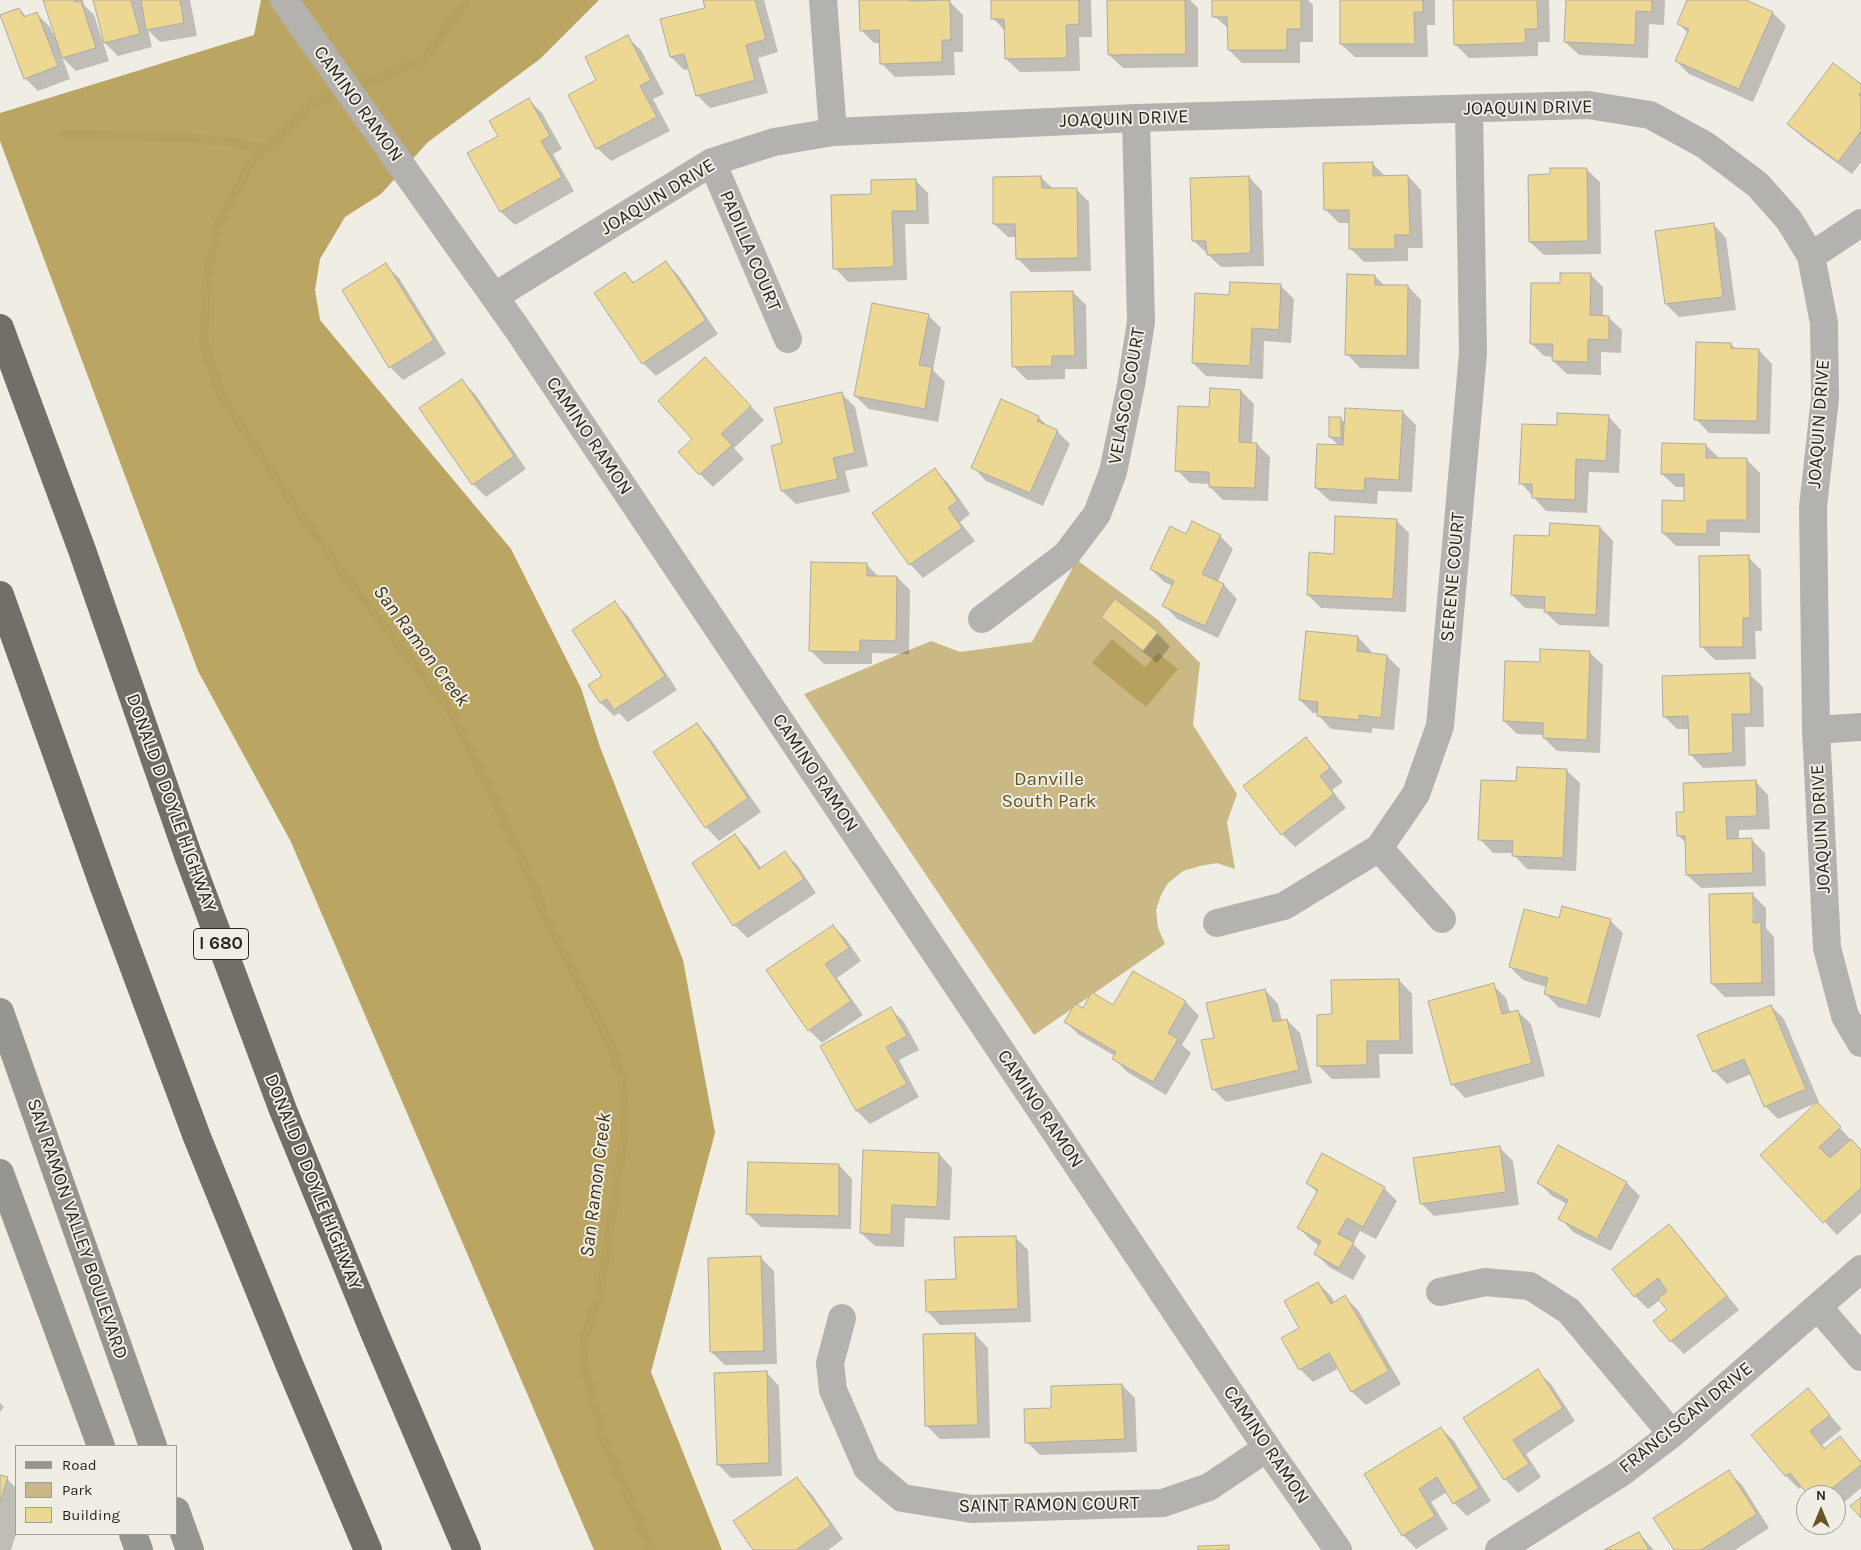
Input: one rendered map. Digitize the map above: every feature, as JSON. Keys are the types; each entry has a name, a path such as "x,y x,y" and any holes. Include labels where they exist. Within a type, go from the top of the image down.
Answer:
{"highway":[{"name":"DONALD D DOYLE HIGHWAY","path":"0,328 82,550 188,854 283,1110 374,1332 467,1550"},
{"path":"0,595 104,888 197,1137 290,1366 368,1550"}],"main road":[{"name":"SAN RAMON VALLEY BOULEVARD","path":"0,1012 153,1445"},
{"path":"0,1173 101,1445"},
{"path":"178,1517 190,1550"},
{"path":"133,1535 139,1550"}],"street":[{"name":"CAMINO RAMON","path":"284,0 495,296 1267,1448 1338,1550"},
{"path":"823,0 833,132"},
{"name":"JOAQUIN DRIVE","path":"495,296 712,162 774,142 833,132 1136,118 1588,104 1650,115 1705,145 1758,185 1788,220 1811,256 1824,323 1825,398 1813,507 1816,730 1827,948 1845,1016 1861,1043"},
{"name":"SERENE COURT","path":"1216,923 1284,906 1379,848 1416,794 1440,726 1473,353 1469,109"},
{"name":"VELASCO COURT","path":"982,619 1066,555 1097,514 1114,472 1141,322 1136,118"},
{"name":"PADILLA COURT","path":"712,162 788,339"},
{"path":"1811,256 1861,223"},
{"path":"1816,730 1861,727"},
{"path":"1379,848 1442,919"},
{"name":"FRANCISCAN DRIVE","path":"1499,1550 1621,1473 1672,1434 1861,1269"},
{"path":"1440,1292 1485,1282 1530,1286 1569,1311 1672,1434"},
{"path":"1818,1307 1861,1357"},
{"name":"SAINT RAMON COURT","path":"842,1318 830,1363 834,1390 867,1468 902,1498 972,1509 1163,1503 1209,1487 1267,1448"}],"green space":[{"name":"Danville South Park","path":"1077,560 1158,620 1200,663 1193,725 1237,794 1227,822 1235,869 1217,863 1200,866 1183,871 1168,883 1161,895 1156,910 1158,928 1165,944 1034,1035 804,694 931,641 960,652 1032,642"}],"shaded area":[{"path":"261,0 599,0 540,59 428,142 381,194 345,217 320,259 315,290 320,320 511,549 581,688 600,747 683,960 715,1133 651,1372 722,1550 594,1550 291,842 198,671 0,141 0,113 254,35"},
{"path":"1112,639 1145,667 1158,653 1178,669 1146,707 1092,663"}],"building":[{"path":"43,0 81,1 96,48 62,58"},
{"path":"93,0 131,0 140,34 104,43"},
{"path":"141,0 180,0 184,23 146,30"},
{"path":"703,0 755,0 766,39 746,45 755,80 696,96 684,54 670,57 660,19 705,8"},
{"path":"859,0 950,0 951,40 942,40 942,62 880,64 879,30 860,31"},
{"path":"991,0 1079,0 1079,24 1066,25 1067,58 1005,59 1004,19 991,19"},
{"path":"1107,0 1185,0 1186,54 1108,55"},
{"path":"1212,0 1301,0 1301,29 1287,29 1287,50 1228,50 1227,17 1212,17"},
{"path":"1340,0 1423,0 1423,12 1414,12 1415,44 1340,44"},
{"path":"1453,0 1537,0 1538,29 1525,29 1526,43 1454,45"},
{"path":"1566,0 1652,0 1652,12 1636,11 1635,45 1564,42"},
{"path":"1687,0 1746,0 1773,12 1739,89 1675,61 1689,29 1677,24"},
{"path":"19,8 24,17 37,12 58,66 24,79 0,15"},
{"path":"628,35 651,80 640,86 657,117 596,149 568,95 596,80 585,57"},
{"path":"1833,63 1861,84 1859,95 1861,96 1861,131 1838,162 1787,124"},
{"path":"529,98 550,136 541,141 562,177 500,212 467,153 498,136 489,121"},
{"path":"1373,162 1373,176 1408,175 1410,235 1395,235 1395,249 1349,249 1349,210 1324,210 1323,163"},
{"path":"1550,168 1587,168 1588,241 1529,242 1528,175 1550,174"},
{"path":"1041,176 1042,188 1077,188 1078,258 1016,259 1015,224 993,224 993,177"},
{"path":"1249,176 1251,253 1207,255 1206,241 1192,241 1190,178"},
{"path":"916,179 917,211 892,211 894,267 833,269 831,195 871,194 871,180"},
{"path":"1714,223 1723,297 1665,304 1655,231"},
{"path":"666,261 706,320 642,364 594,293 625,272 633,283"},
{"path":"386,263 434,340 389,368 342,290"},
{"path":"1560,273 1591,273 1590,315 1609,316 1609,340 1588,339 1588,362 1552,361 1553,344 1530,344 1531,283 1560,283"},
{"path":"1347,274 1375,275 1375,285 1408,285 1407,356 1345,355"},
{"path":"1230,282 1281,284 1279,330 1252,328 1250,366 1192,363 1195,293 1229,295"},
{"path":"1073,291 1075,356 1052,356 1052,366 1012,367 1011,292"},
{"path":"872,303 929,314 919,365 932,367 925,409 854,396"},
{"path":"1696,342 1731,343 1731,348 1759,349 1757,421 1694,420"},
{"path":"705,357 751,406 721,434 732,445 699,475 678,452 692,439 658,401"},
{"path":"462,379 514,456 472,485 419,408"},
{"path":"1210,388 1241,390 1239,442 1257,443 1255,488 1209,487 1209,472 1175,471 1178,406 1209,407"},
{"path":"842,392 855,453 833,458 838,479 781,491 771,446 782,443 774,408"},
{"path":"1001,399 1039,416 1037,421 1058,430 1030,493 971,468"},
{"path":"1345,408 1403,411 1399,480 1365,478 1364,491 1315,488 1317,444 1343,445"},
{"path":"1557,413 1609,415 1606,461 1576,459 1575,500 1532,498 1532,484 1519,484 1522,424 1557,425"},
{"path":"1329,417 1341,417 1341,438 1329,437"},
{"path":"1662,443 1706,444 1706,458 1747,458 1747,520 1707,520 1707,534 1662,533 1662,500 1684,501 1684,474 1661,474"},
{"path":"935,468 958,501 948,508 962,528 909,565 872,513"},
{"path":"1335,516 1397,519 1393,599 1307,595 1309,552 1334,554"},
{"path":"1192,521 1221,535 1202,574 1224,584 1205,626 1162,606 1174,581 1150,569 1170,526 1186,534"},
{"path":"1550,523 1600,526 1596,615 1544,612 1545,597 1511,595 1514,535 1549,536"},
{"path":"1749,555 1750,618 1743,618 1743,647 1700,647 1699,556"},
{"path":"811,562 867,563 867,576 897,576 896,641 860,640 860,652 809,651"},
{"path":"1115,599 1158,632 1143,651 1101,617"},
{"path":"615,601 665,676 614,710 607,699 600,703 588,685 602,676 572,630"},
{"path":"1306,631 1358,636 1357,651 1387,655 1381,718 1359,715 1359,720 1317,716 1318,702 1299,700"},
{"path":"1540,649 1590,651 1587,740 1543,738 1543,723 1503,721 1505,661 1540,662"},
{"path":"1750,673 1751,714 1732,714 1733,753 1689,755 1688,716 1663,717 1662,676"},
{"path":"697,723 748,798 705,828 653,752"},
{"path":"1306,737 1330,768 1320,776 1334,794 1281,835 1243,786"},
{"path":"1517,767 1567,769 1563,858 1512,856 1513,841 1478,840 1481,780 1516,781"},
{"path":"1756,780 1757,816 1726,817 1727,839 1752,838 1753,873 1686,875 1685,836 1677,836 1676,812 1684,812 1683,783"},
{"path":"735,834 759,869 785,851 804,879 733,926 692,863"},
{"path":"1753,893 1753,923 1761,922 1762,983 1711,984 1709,894"},
{"path":"1562,906 1611,919 1587,1006 1544,994 1548,978 1509,967 1524,909 1559,918"},
{"path":"833,925 849,948 825,964 851,1001 808,1031 766,970"},
{"path":"1133,971 1186,1001 1168,1033 1178,1039 1153,1082 1112,1059 1116,1052 1064,1022 1075,1004 1083,1008 1092,992 1113,1005"},
{"path":"1399,979 1400,1041 1367,1041 1367,1065 1317,1066 1317,1015 1332,1014 1331,980"},
{"path":"1494,983 1502,1014 1518,1010 1532,1063 1451,1085 1428,1001"},
{"path":"1265,989 1273,1022 1287,1019 1299,1070 1212,1090 1201,1040 1214,1038 1206,1003"},
{"path":"1771,1005 1806,1089 1764,1107 1744,1059 1713,1072 1697,1035"},
{"path":"891,1007 907,1036 886,1047 907,1084 856,1111 820,1046"},
{"path":"1817,1102 1841,1127 1819,1147 1830,1158 1851,1139 1861,1150 1861,1188 1823,1223 1760,1155"},
{"path":"1558,1145 1627,1182 1597,1239 1558,1219 1568,1200 1537,1183"},
{"path":"1500,1146 1506,1192 1420,1204 1413,1158"},
{"path":"863,1150 939,1153 937,1207 892,1205 891,1235 860,1233"},
{"path":"1322,1153 1385,1187 1363,1227 1347,1218 1338,1234 1354,1242 1339,1268 1314,1254 1321,1241 1297,1228 1318,1190 1306,1183"},
{"path":"748,1162 839,1164 839,1216 746,1214"},
{"path":"1669,1224 1727,1296 1670,1342 1653,1321 1667,1310 1658,1299 1667,1291 1658,1278 1634,1297 1612,1269"},
{"path":"1016,1236 1018,1309 926,1312 925,1280 956,1279 954,1237"},
{"path":"761,1256 764,1351 710,1352 708,1258"},
{"path":"1318,1282 1331,1304 1345,1295 1389,1371 1351,1392 1329,1353 1299,1370 1281,1338 1299,1328 1284,1301"},
{"path":"975,1333 978,1425 925,1426 923,1334"},
{"path":"1538,1369 1563,1408 1513,1440 1529,1464 1504,1480 1463,1418"},
{"path":"767,1371 769,1463 717,1465 714,1373"},
{"path":"1122,1384 1125,1439 1025,1443 1024,1409 1051,1408 1051,1386"},
{"path":"1808,1388 1830,1415 1810,1431 1824,1449 1840,1436 1861,1462 1861,1465 1836,1485 1800,1485 1790,1473 1785,1476 1751,1435"},
{"path":"1441,1427 1479,1488 1453,1504 1437,1477 1419,1489 1435,1516 1402,1536 1364,1474"},
{"path":"1729,1470 1757,1514 1701,1550 1674,1550 1653,1518"},
{"path":"0,1475 8,1477 0,1502"},
{"path":"797,1477 831,1525 796,1550 753,1550 733,1521"},
{"path":"1861,1497 1861,1518 1850,1506"},
{"path":"1639,1532 1649,1550 1604,1550"},
{"path":"1229,1545 1229,1550 1198,1550 1198,1546"}],"waterway":[{"name":"San Ramon Creek","path":"466,0 425,59 313,104 252,161 218,224 206,282 204,344 221,395 282,488 339,568 452,713 517,847 547,920 611,1046 622,1076 625,1129 600,1294 585,1337 583,1360 603,1438 651,1550"},
{"path":"65,135 192,137 266,148"}]}
